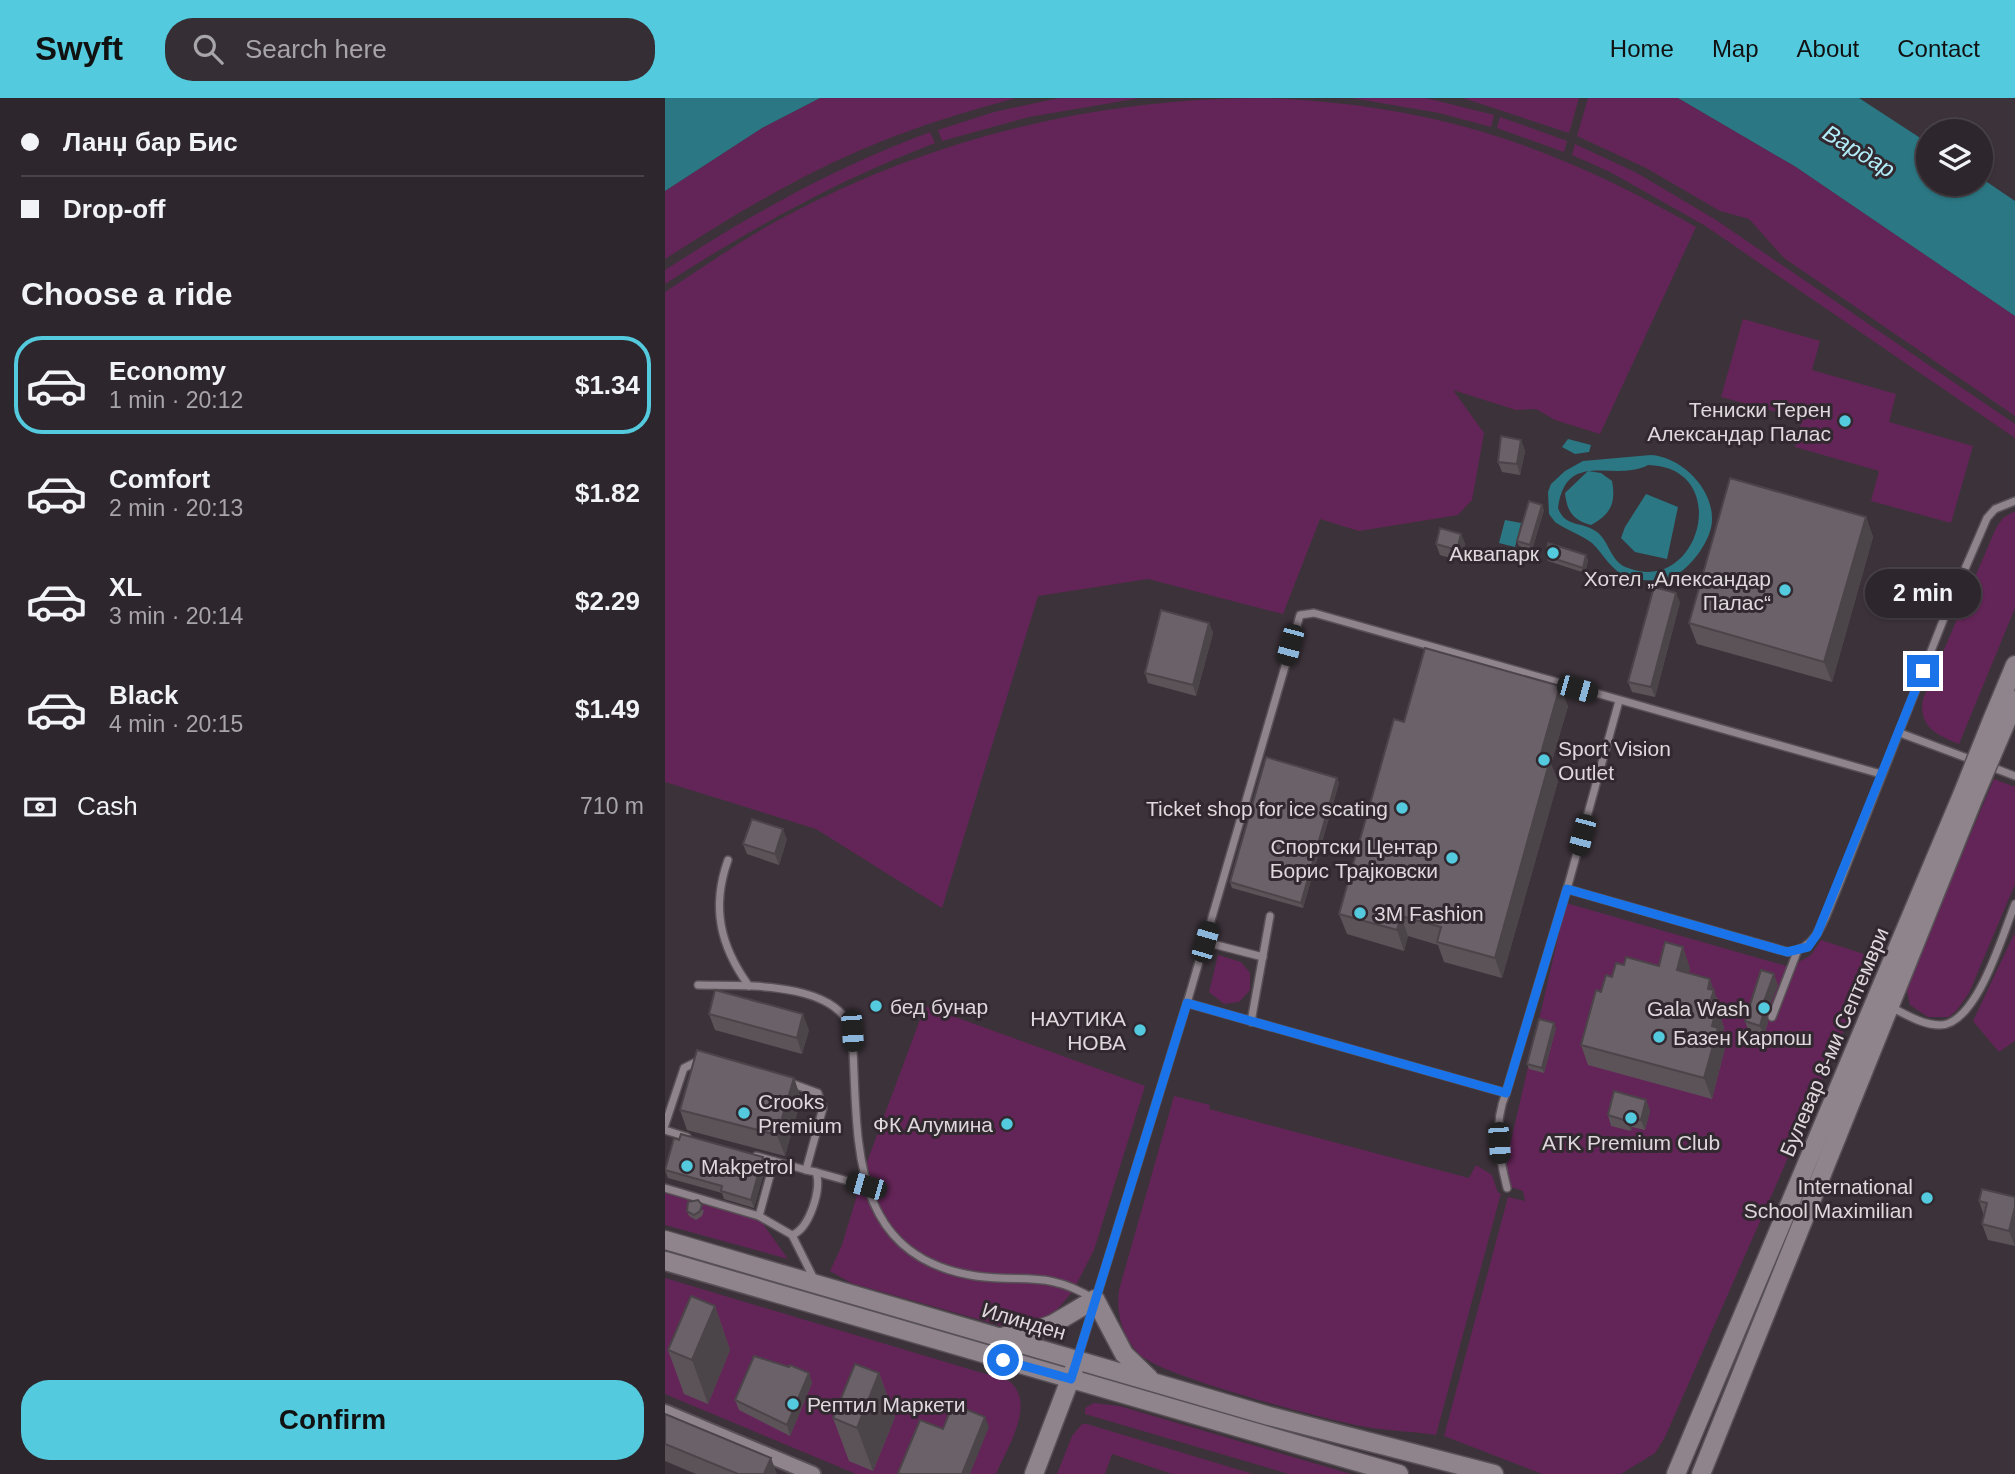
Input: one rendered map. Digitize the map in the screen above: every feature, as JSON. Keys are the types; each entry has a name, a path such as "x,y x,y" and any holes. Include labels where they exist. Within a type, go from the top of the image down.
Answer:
{"street":[{"name":"Булевар 8-ми Септември","path":"1676,1474 1968,796 1998,724 2015,665"},
{"name":"Булевар 8-ми Септември","path":"1998,724 2015,700"},
{"name":"Булевар 8-ми Септември","path":"1701,1474 1888,1006 1968,796"},
{"name":"Илинден","path":"665,1240 1162,1385 1493,1474"},
{"name":"Илинден","path":"665,1262 1399,1474"},
{"path":"994,1336 1013,1336 1042,1329 1095,1299 1124,1354 1145,1375 1162,1385"},
{"path":"1034,1474 1077,1360"},
{"path":"665,1412 796,1471 813,1474"},
{"path":"1664,1474 1688,1446"},
{"path":"1708,1474 1709,1453"}],"lane":[{"path":"1567,889 1787,952 1797,952 1808,947 1817,934 1987,518 1995,509 2015,501"},
{"path":"1077,1360 1187,1003 1296,622 1303,613 1314,613 1881,774"},
{"path":"1507,1188 1501,1164 1497,1122 1567,889 1619,701"},
{"path":"1900,733 2015,776"},
{"path":"728,860 718,894 718,917 726,945 749,986"},
{"path":"1888,1006 1932,1024 1947,1024 1962,1017 1977,994 2015,904"},
{"path":"1251,1022 1270,916"},
{"path":"1205,942 1263,957"},
{"path":"1772,1017 1797,952"},
{"path":"698,985 749,986 811,995 833,1005 847,1020 852,1031 866,1186 877,1216 906,1248 929,1263 975,1275 1051,1279 1077,1288 1095,1299"},
{"path":"1187,1003 1506,1093"},
{"path":"665,1125 684,1068 694,1061 707,1059"},
{"path":"785,1081 811,1089 818,1093 823,1102 806,1170"},
{"path":"665,1130 697,1140"},
{"path":"748,1154 866,1186"},
{"path":"759,1216 774,1161"},
{"path":"792,1235 800,1232 806,1225 817,1185 816,1172"},
{"path":"665,1188 759,1216 792,1235 815,1282"}],"shaded area":[{"path":"820,98 1016,98 892,137 847,156 767,197 665,259 665,191 762,128"},
{"path":"1059,98 1140,98 1029,117 942,141 938,130 994,112"},
{"path":"1265,98 1383,109 1489,134 1592,173 1696,227 1600,434 1555,420 1536,409 1516,410 1453,390 1484,433 1472,500 1458,515 1359,531 1320,519 1283,614 1148,579 1038,596 942,908 816,829 665,782 665,292 786,216 842,188 959,144 1018,127 1140,105"},
{"path":"1352,98 1426,98 1494,115 1491,127 1439,113"},
{"path":"1463,98 1579,98 1569,133"},
{"path":"1588,98 1678,98 1796,167 2015,316 2015,416 1784,258 1749,219 1720,211 1646,168 1577,136"},
{"path":"1500,117 1567,141 1564,152 1497,128"},
{"path":"930,132 935,143 899,157 796,206 665,284 665,270 761,211 860,161"},
{"path":"1575,144 1637,173 1716,220 2015,424 2015,438 1704,225 1610,172 1572,155"},
{"name":"Тениски Терен Александар Палас","path":"1743,319 1820,341 1812,370 1896,394 1889,422 1973,446 1951,523 1871,501 1879,471 1795,447 1802,419 1721,397"},
{"path":"2015,511 2015,608 1959,744 1943,737 1926,723 1922,709 1923,699 1996,528 2003,518"},
{"path":"1994,779 2015,787 2015,884 1969,993 1949,1017 1928,1017 1910,1005 1906,986"},
{"path":"1566,903 1790,967 1811,955 1821,940 1876,958 1665,1437 1655,1453 1621,1474 1542,1474 1444,1436 1508,1197 1525,1201 1523,1191 1501,1184"},
{"path":"2015,932 2015,1041 1999,1052 1973,1021"},
{"path":"1218,955 1241,962 1250,973 1250,990 1239,1002 1224,1004 1209,992"},
{"name":"ФК Алумина","path":"925,1006 1145,1086 1094,1250 1073,1291 1055,1312 1040,1322 1009,1328 851,1283 830,1271 842,1245 867,1162"},
{"path":"1174,1096 1210,1105 1209,1109 1469,1178 1476,1165 1492,1175 1498,1193 1501,1193 1436,1435 1361,1426 1244,1396 1177,1374 1153,1363 1133,1347 1122,1324 1118,1307 1119,1290"},
{"path":"665,1193 761,1221 788,1259 665,1225"},
{"path":"665,1248 953,1331 952,1334 665,1254"},
{"path":"665,1278 1009,1381 1017,1390 1020,1413 996,1474 856,1474 665,1394"},
{"path":"1094,1403 1119,1406 1351,1474 1289,1474 1085,1414 1085,1408"},
{"path":"1082,1424 1253,1474 1172,1474 1112,1454 1105,1474 1057,1474 1072,1436"}],"water":[{"path":"665,98 820,98 762,128 665,191"},
{"name":"Вардар","path":"1678,98 1859,98 1916,135 1916,196 1993,196 1993,186 2015,201 2015,316 1796,167"},
{"path":"1568,439 1591,445 1589,452 1575,454 1562,447"},
{"path":"1651,455 1673,462 1693,476 1707,497 1712,520 1704,544 1687,567 1674,576 1663,579 1627,577 1612,567 1592,543 1555,522 1549,514 1548,492 1551,484 1565,471 1583,461","holes":["1648,465 1675,471 1691,486 1698,506 1697,528 1689,548 1674,564 1653,572 1622,565 1597,532 1565,519 1558,508 1563,490 1571,478 1581,473 1635,470"]},
{"path":"1588,471 1601,473 1612,481 1613,489 1611,507 1591,525 1572,514 1565,493"},
{"path":"1646,494 1678,507 1667,559 1635,552 1621,538"},
{"path":"1505,520 1521,523 1515,547 1499,543"}],"building":[{"path":"1501,436 1521,440 1517,464 1498,462"},
{"name":"Хотел „Александар Палас“","path":"1730,478 1866,517 1824,662 1689,623"},
{"path":"1529,501 1542,505 1530,545 1517,541"},
{"path":"1440,528 1461,534 1457,550 1436,544"},
{"path":"1548,543 1586,555 1583,568 1546,556"},
{"path":"1654,587 1676,593 1651,687 1628,682"},
{"path":"1161,610 1209,623 1193,685 1145,673"},
{"name":"Спортски Центар Борис Трајковски","path":"1425,648 1560,686 1540,757 1550,760 1495,958 1437,942 1441,927 1401,916 1397,930 1339,914 1394,719 1404,722"},
{"path":"1266,757 1337,778 1301,903 1230,882"},
{"path":"752,819 783,829 775,854 743,844"},
{"name":"Базен Карпош","path":"1665,942 1683,947 1677,970 1710,979 1708,989 1714,990 1709,1005 1717,1007 1712,1026 1718,1028 1704,1078 1581,1045 1596,990 1601,992 1606,975 1612,977 1616,963 1624,965 1626,957 1659,966"},
{"path":"1761,970 1774,974 1763,1004 1760,1026 1745,1021"},
{"path":"715,990 803,1014 797,1038 709,1014"},
{"path":"1539,1019 1554,1023 1542,1068 1527,1064"},
{"name":"Crooks Premium","path":"697,1050 794,1078 777,1135 680,1110"},
{"path":"1614,1091 1646,1100 1641,1120 1628,1117 1627,1121 1608,1115"},
{"path":"681,1134 763,1157 751,1200 721,1191 722,1186 665,1170 674,1138 679,1140"},
{"path":"1982,1189 2015,1197 2009,1231 1982,1224 1987,1203 1979,1201"},
{"path":"698,1200 702,1205 700,1211 694,1215 687,1211 688,1202"},
{"path":"691,1296 715,1306 692,1360 668,1350"},
{"path":"754,1356 809,1373 787,1425 735,1400"},
{"path":"855,1364 879,1373 857,1428 833,1418"},
{"path":"953,1404 985,1417 962,1474 898,1473 920,1420 943,1429"},
{"path":"665,1414 771,1458 764,1474 738,1474 665,1444"}],"place":[{"name":"Тениски Терен Александар Палас","path":"1845,421"},
{"name":"Аквапарк","path":"1553,553"},
{"name":"Хотел „Александар Палас“","path":"1785,590"},
{"name":"Sport Vision Outlet","path":"1544,760"},
{"name":"Ticket shop for ice scating","path":"1402,808"},
{"name":"Спортски Центар Борис Трајковски","path":"1452,858"},
{"name":"3M Fashion","path":"1360,913"},
{"name":"бед бунар","path":"876,1006"},
{"name":"Gala Wash","path":"1764,1008"},
{"name":"НАУТИКА НОВА","path":"1140,1030"},
{"name":"Базен Карпош","path":"1659,1037"},
{"name":"Crooks Premium","path":"744,1113"},
{"name":"ATK Premium Club","path":"1631,1118"},
{"name":"ФК Алумина","path":"1007,1124"},
{"name":"Makpetrol","path":"687,1166"},
{"name":"International School Maximilian","path":"1927,1198"},
{"name":"Рептил Маркети","path":"793,1404"}],"route":[{"path":"1003,1360 1071,1379 1187,1003 1506,1093 1567,889 1787,952 1797,952 1808,947 1817,934 1836,892 1923,671"}]}
